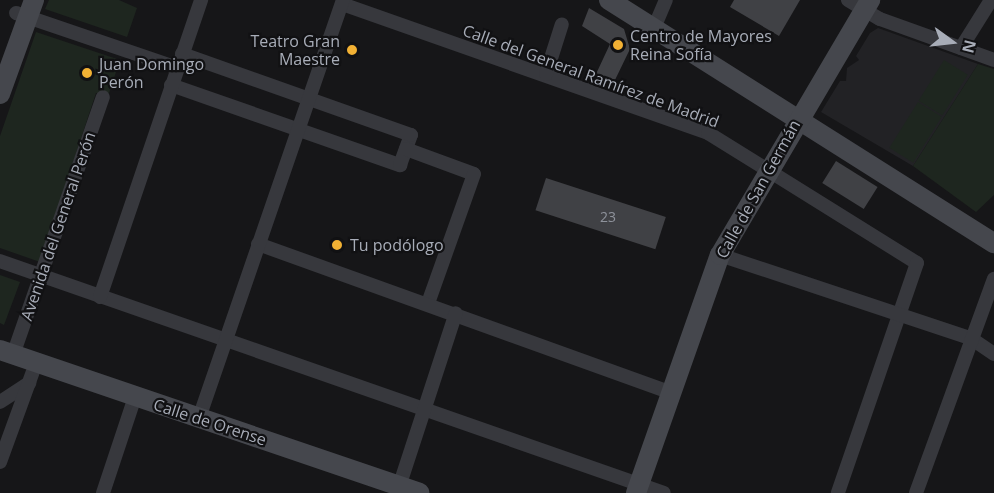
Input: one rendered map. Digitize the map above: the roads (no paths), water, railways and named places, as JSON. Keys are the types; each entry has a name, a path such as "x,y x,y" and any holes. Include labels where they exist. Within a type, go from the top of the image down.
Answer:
{"street":[{"path":"100,297 201,0"},
{"path":"609,0 798,117 994,243"},
{"path":"654,28 666,0"},
{"path":"961,48 991,0"},
{"path":"199,418 342,2"},
{"name":"Calle del General Ramírez de Madrid","path":"342,2 708,133 917,263 838,493"},
{"path":"860,3 961,48 994,60"},
{"name":"Calle de San Germán","path":"638,489 670,392 720,255 860,3"},
{"path":"24,7 180,61 310,97 411,135 400,165 171,85"},
{"path":"0,56 24,7"},
{"path":"0,94 24,7"},
{"path":"546,74 561,24"},
{"name":"Avenida del General Perón","path":"6,353 40,276 103,97"},
{"path":"406,148 470,170 474,174 428,303"},
{"path":"258,244 456,313 670,392"},
{"path":"720,255 972,339 994,354"},
{"path":"0,261 425,410 638,489 664,493"},
{"path":"916,493 994,279"},
{"path":"398,489 456,313"},
{"name":"Calle de Orense","path":"6,353 199,418 398,489 419,493"},
{"path":"0,462 36,363"},
{"path":"0,402 29,383"},
{"path":"103,493 135,397"}],"place":[{"name":"Centro de Mayores Reina Sofía","path":"618,45"},
{"name":"Teatro Gran Maestre","path":"352,50"},
{"name":"Juan Domingo Perón","path":"87,73"},
{"name":"Tu podólogo","path":"337,245"}]}
